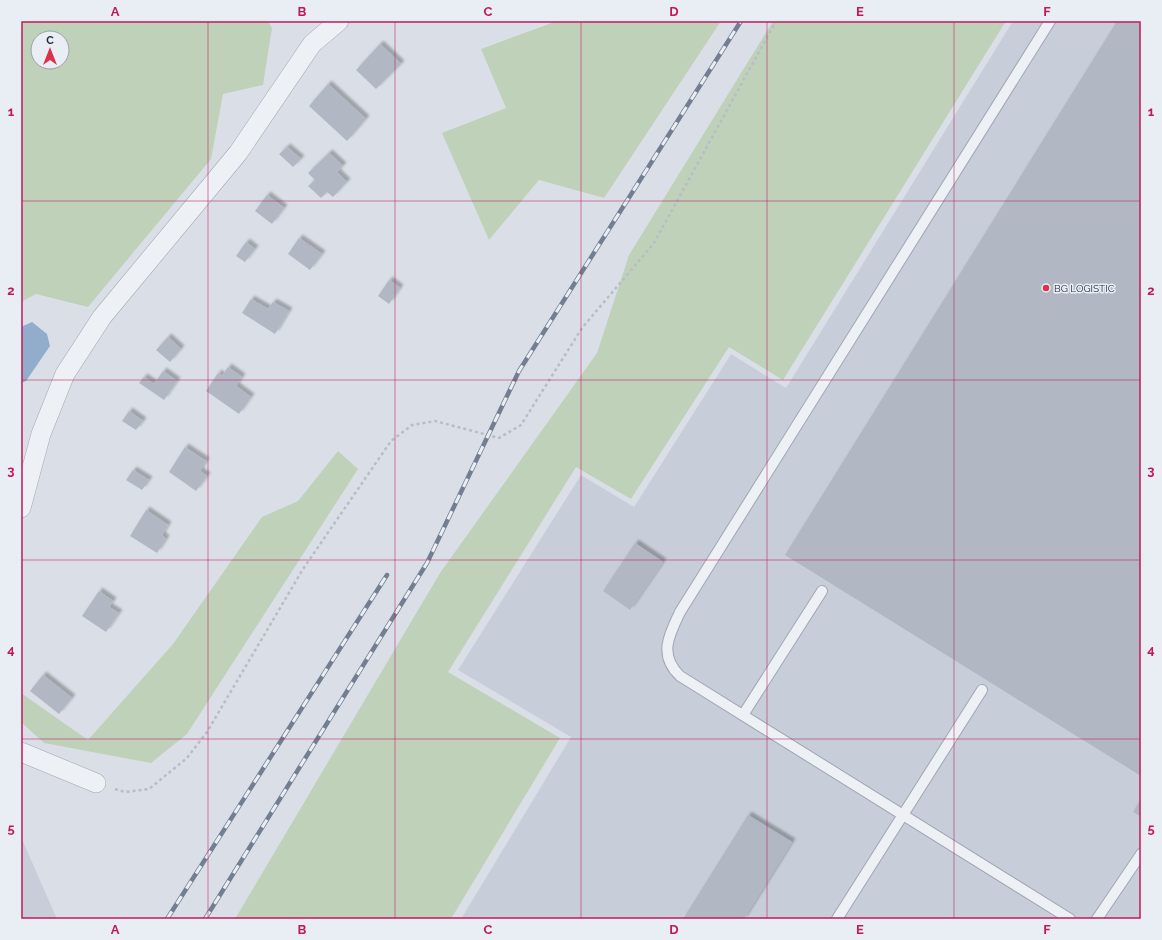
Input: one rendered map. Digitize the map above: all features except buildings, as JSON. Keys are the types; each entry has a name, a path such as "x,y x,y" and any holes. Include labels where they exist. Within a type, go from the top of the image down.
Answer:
{"street":[{"path":"21,508 41,434 66,374 102,318 238,153 312,44 339,21"},
{"path":"21,752 96,782"}],"lane":[{"path":"1050,21 680,612 667,642 667,652 668,661 672,668 680,676 1067,918"},
{"path":"743,715 822,591"},
{"path":"837,919 902,814 982,690"},
{"path":"1097,919 1141,854"}],"path":[{"path":"96,782 125,792 149,788 187,758 207,732 303,569 391,441 412,425 435,421 451,424 499,438 521,425 582,328 654,243 776,21"}],"shaded area":[{"path":"1013,21 1141,21 1141,919 461,919 571,737 458,670 581,475 634,507 731,354 786,388"},
{"path":"21,837 57,919 21,919"}],"green space":[{"path":"21,21 268,21 272,28 263,85 223,94 211,159 88,307 36,294 21,302"},
{"path":"557,21 721,21 604,198 539,180 489,240 442,133 506,108 481,49"},
{"path":"773,21 1006,21 783,380 729,347 631,499 576,467 448,672 560,738 451,919 235,919 440,573 597,353 629,255"},
{"path":"338,451 358,469 187,734 151,763 44,743 21,722 21,693 88,740 173,644 262,517 298,501"}],"water":[{"path":"32,322 47,334 50,346 26,381 21,383 21,327"}],"railway":[{"path":"205,919 427,563 519,371 741,21"},
{"path":"167,919 387,575"}],"place":[{"name":"BG LOGISTIC","path":"1046,288"}]}
